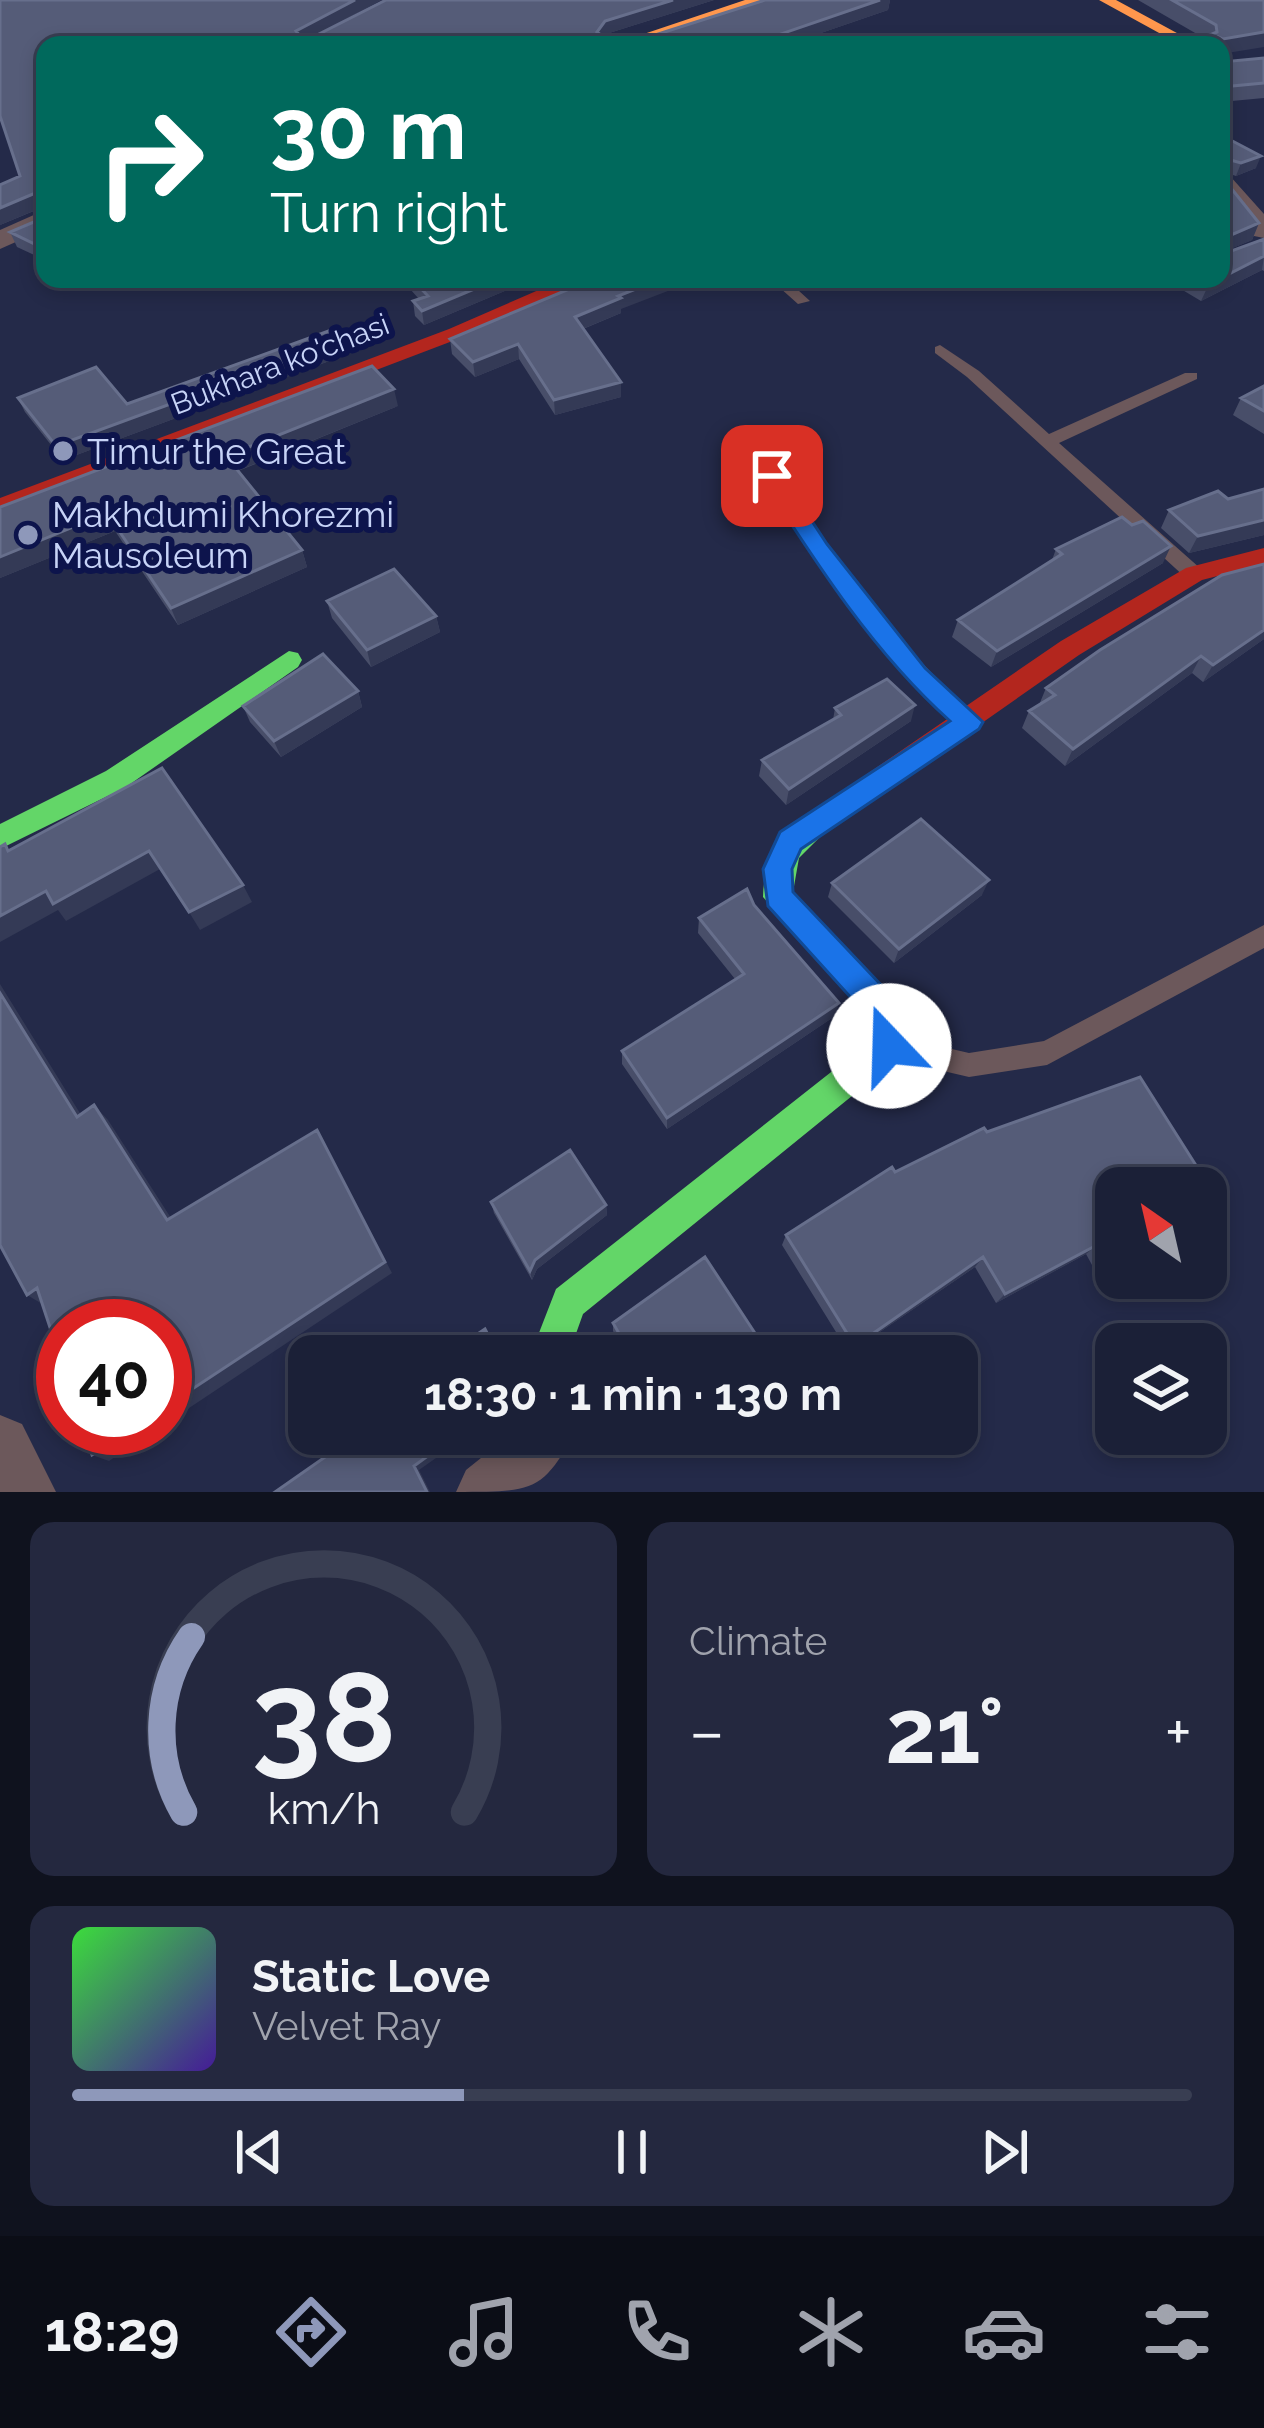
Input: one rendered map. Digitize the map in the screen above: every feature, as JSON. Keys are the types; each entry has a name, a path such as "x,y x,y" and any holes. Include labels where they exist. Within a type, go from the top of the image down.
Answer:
{"street":[{"path":"648,36 759,0"},
{"path":"1106,0 1175,36"},
{"path":"1230,192 1264,230"},
{"path":"0,241 36,226"},
{"name":"Bukhara ko'chasi","path":"0,506 456,333 559,288"},
{"path":"557,1335 569,1302 889,1046 889,1016 778,897 777,869 790,841 969,722 1070,648 1194,574 1264,556"},
{"path":"0,837 116,779 289,660"},
{"path":"0,1446 24,1492"},
{"path":"488,1492 534,1455"}],"lane":[{"path":"788,288 803,301"},
{"path":"940,350 973,374 1194,574"},
{"path":"1046,442 1191,376"},
{"path":"772,476 819,549 916,675 969,722"},
{"path":"889,1046 969,1065 1047,1053 1264,936"}],"building":[{"path":"0,0 355,0 296,31 300,36 36,36 36,193 0,208 0,185 20,176 0,116"},
{"path":"386,0 673,0 605,21 597,32 602,36 315,36"},
{"path":"765,0 880,0 775,36 652,36"},
{"path":"1172,0 1264,0 1264,32 1216,36 1212,34 1217,32 1216,25"},
{"path":"1264,58 1264,83 1230,86 1230,61"},
{"path":"1230,140 1261,156 1241,163 1230,160"},
{"path":"1230,187 1259,223 1230,235"},
{"path":"36,221 36,245 10,232"},
{"path":"1264,239 1264,256 1230,273 1230,252"},
{"path":"420,288 477,288 422,311 413,301 428,296"},
{"path":"572,288 638,288 575,317 621,382 554,400 518,344 473,362 450,339"},
{"path":"334,329 345,340 56,446 18,398 96,367 127,404"},
{"path":"372,366 394,389 226,456 302,550 171,608 107,513 0,557 0,507"},
{"path":"1264,386 1264,411 1241,398"},
{"path":"1264,489 1264,520 1198,536 1169,510 1218,491 1228,499"},
{"path":"1122,517 1132,525 1143,521 1171,546 997,651 958,620 1062,554 1056,549"},
{"path":"1264,564 1264,630 1213,665 1201,656 1073,749 1029,711 1055,695 1046,688 1100,650 1222,575"},
{"path":"394,569 436,616 367,650 327,601"},
{"path":"323,654 358,691 274,741 243,706"},
{"path":"887,679 915,705 789,789 762,760 841,715 835,708"},
{"path":"162,768 243,885 189,912 149,851 53,904 46,891 0,916 0,847 5,844 8,851"},
{"path":"921,819 989,880 899,949 832,883"},
{"path":"747,889 754,905 839,1003 667,1118 622,1051 744,974 699,918"},
{"path":"0,993 77,1117 94,1105 167,1220 317,1130 385,1262 192,1389 192,1299 41,1299 37,1288 27,1295 0,1245"},
{"path":"1140,1077 1197,1167 1095,1167 1095,1246 1005,1294 983,1257 871,1335 848,1335 786,1235 892,1167 895,1172 984,1128 987,1132"},
{"path":"570,1150 606,1205 535,1260 530,1271 491,1202"},
{"path":"705,1257 756,1335 620,1335 613,1323"},
{"path":"328,1455 429,1455 414,1466 427,1492 275,1492"}],"traffic: fast":[{"path":"0,837 116,779 289,660"},
{"path":"557,1335 569,1302 889,1046 889,1017 778,897 780,870 788,850 826,817"}],"traffic: slow":[{"path":"646,36 759,0"},
{"path":"1106,0 1175,36"}],"traffic: jam":[{"path":"0,506 456,333 559,288"},
{"path":"826,817 1070,648 1194,574 1264,556"}],"place":[{"name":"Timur the Great","path":"63,451"},
{"name":"Makhdumi Khorezmi Mausoleum","path":"28,535"}],"route":[{"path":"772,476 819,549 916,675 969,722 790,841 777,869 778,897 889,1016 889,1046"}]}
